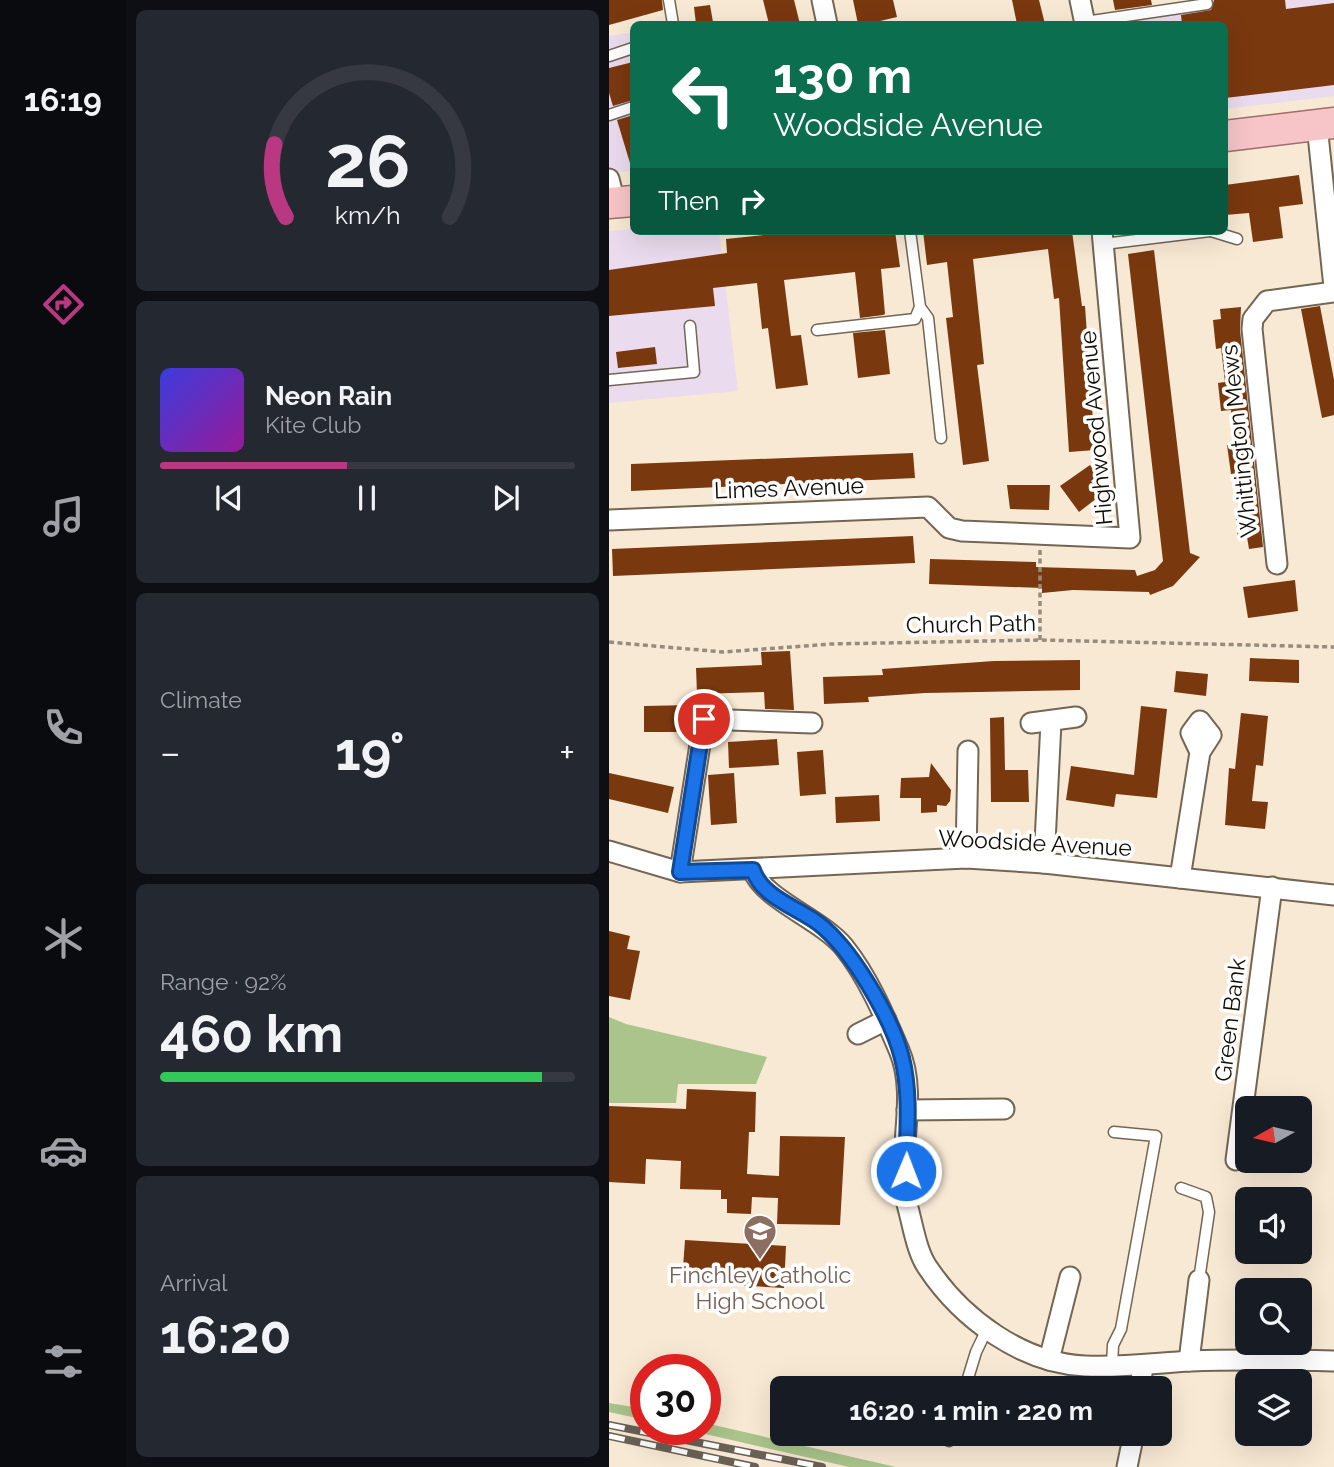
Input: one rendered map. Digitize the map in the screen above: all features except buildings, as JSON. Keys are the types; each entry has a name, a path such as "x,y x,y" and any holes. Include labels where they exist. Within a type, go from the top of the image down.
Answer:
{"main road":[{"path":"1228,136 1326,124"}],"street":[{"path":"821,0 826,21"},
{"path":"1080,0 1085,21"},
{"path":"1326,124 1334,290"},
{"name":"Highwood Avenue","path":"962,531 1130,538 1103,238"},
{"name":"Whittington Mews","path":"1277,564 1253,319 1267,301 1334,290"},
{"name":"Limes Avenue","path":"609,520 928,507 949,528 962,531"},
{"path":"1031,723 1076,717"},
{"path":"680,872 704,719 812,723"},
{"path":"1044,863 1051,722"},
{"path":"966,858 968,751"},
{"path":"1180,878 1200,752"},
{"name":"Woodside Avenue","path":"609,851 680,872 966,858 1044,863 1334,895"},
{"path":"753,870 762,887 819,924 843,947 886,1020 902,1058 907,1110 907,1205 926,1266 951,1297 987,1329 1049,1360 1084,1366 1143,1366 1189,1361 1334,1361"},
{"name":"Green Bank","path":"1244,1096 1272,887"},
{"path":"858,1034 886,1020"},
{"path":"907,1110 1004,1109"},
{"path":"1049,1360 1070,1277"},
{"path":"1189,1361 1199,1280"},
{"path":"1142,1376 1143,1366"},
{"path":"1127,1467 1131,1446"}],"lane":[{"path":"669,0 672,21"},
{"path":"1098,21 1207,4 1206,0"},
{"path":"609,55 630,49"},
{"path":"609,115 630,108"},
{"path":"911,235 920,307 927,318 941,438"},
{"path":"1103,238 1149,235"},
{"path":"1224,235 1237,239"},
{"path":"817,330 915,319 920,307"},
{"path":"609,380 694,372 690,326"},
{"path":"1112,1365 1113,1345 1121,1329 1156,1136 1114,1132"},
{"path":"1181,1188 1206,1197 1209,1212 1199,1280"},
{"path":"969,1376 987,1329"}],"path":[{"path":"1040,534 1040,640"},
{"name":"Church Path","path":"609,642 723,652 831,645 1040,640 1334,648"}],"shaded area":[{"path":"1290,0 1334,0 1334,96 1228,109 1228,21 1123,21"},
{"path":"630,32 630,171 609,173 609,36"},
{"path":"630,229 630,235 719,235 738,391 609,403 609,231"}],"green space":[{"path":"609,1017 626,1024 767,1057 756,1084 678,1084 676,1103 609,1103"},
{"path":"609,1403 630,1406 630,1417 609,1412"},
{"path":"721,1427 770,1438 770,1446 805,1446 896,1467 849,1467 721,1438"}],"railway":[{"path":"609,1425 822,1467"},
{"path":"609,1436 755,1467"}],"place":[{"name":"Finchley Catholic High School","path":"760,1261"}],"route":[{"path":"704,719 680,872 753,870 762,887 819,924 843,947 866,981 902,1058 907,1110 906,1171"}]}
